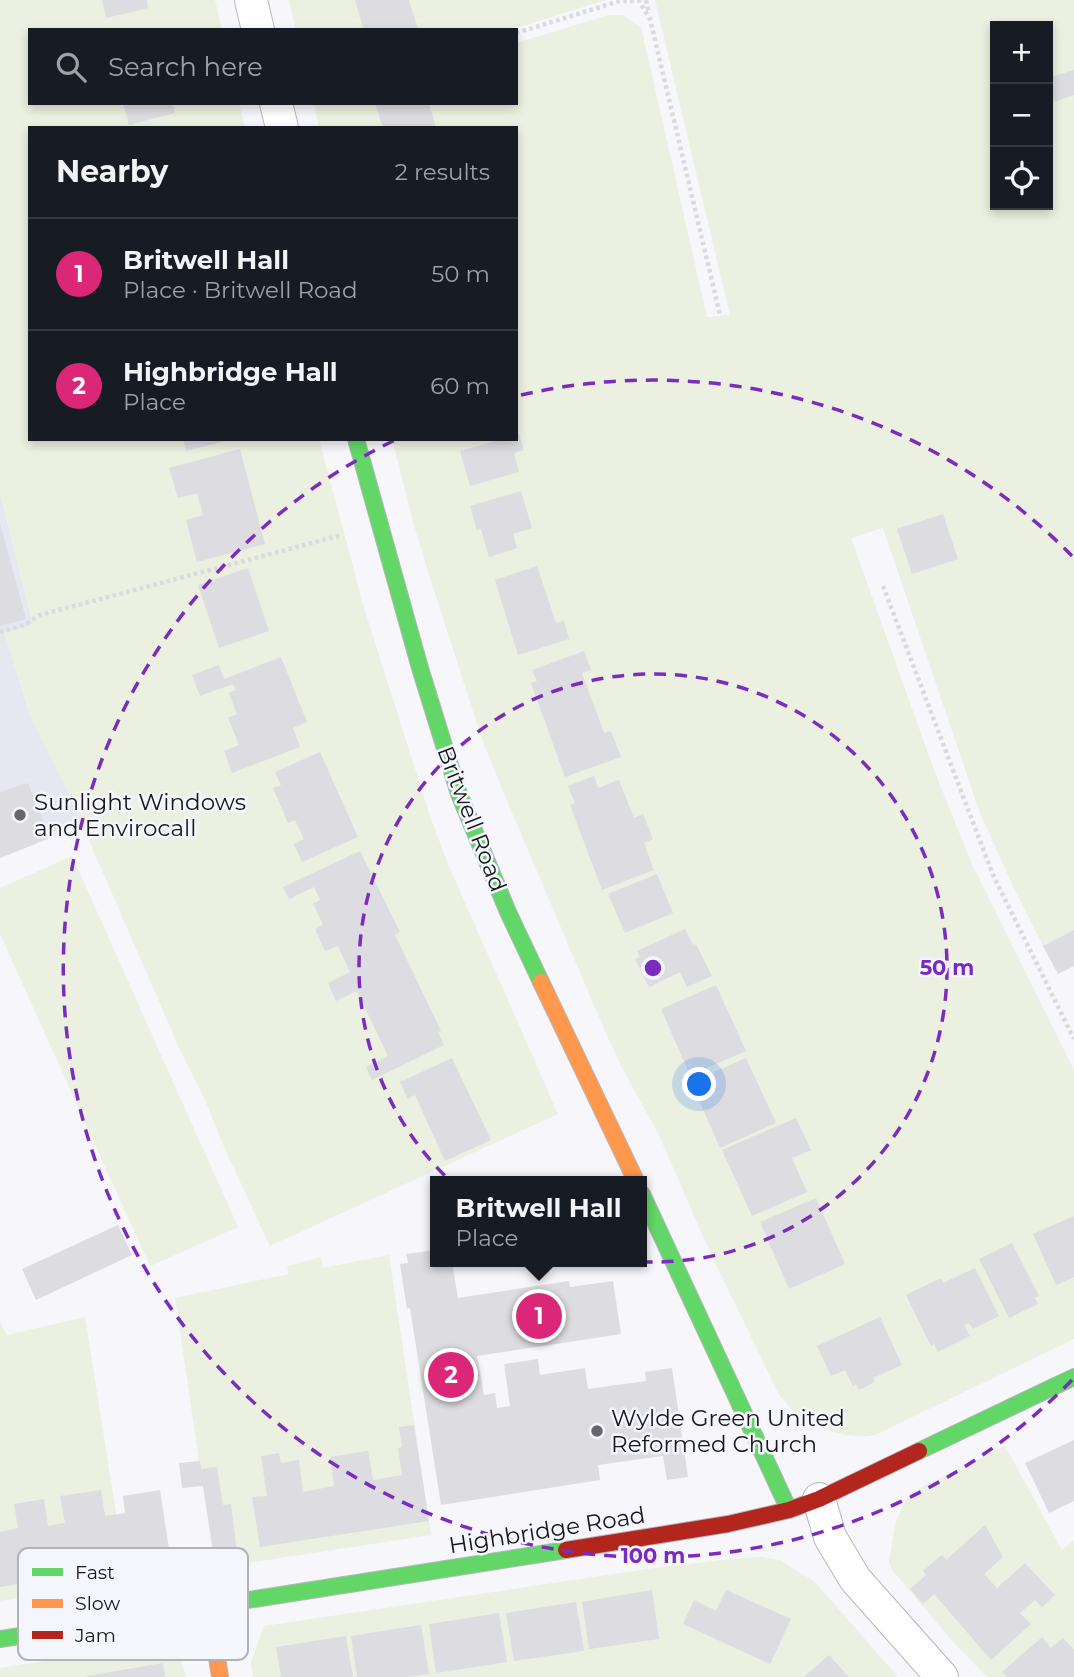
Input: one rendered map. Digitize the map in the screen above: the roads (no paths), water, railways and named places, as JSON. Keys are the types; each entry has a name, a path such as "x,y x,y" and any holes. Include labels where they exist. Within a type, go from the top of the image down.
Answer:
{"street":[{"path":"251,0 258,28"},
{"path":"276,105 282,126"},
{"name":"Britwell Road","path":"357,441 420,668 459,794 508,912 634,1176"},
{"path":"647,1205 789,1510"},
{"name":"Highbridge Road","path":"248,1600 714,1527 789,1510 819,1499 1074,1377"},
{"path":"819,1499 830,1537 855,1579 942,1677"},
{"name":"Highbridge Road","path":"0,1639 18,1636"}],"place":[{"name":"Sunlight Windows and Envirocall","path":"20,815"},
{"name":"Britwell Hall","path":"539,1316"},
{"name":"Highbridge Hall","path":"451,1375"},
{"name":"Wylde Green United Reformed Church","path":"597,1431"}]}
